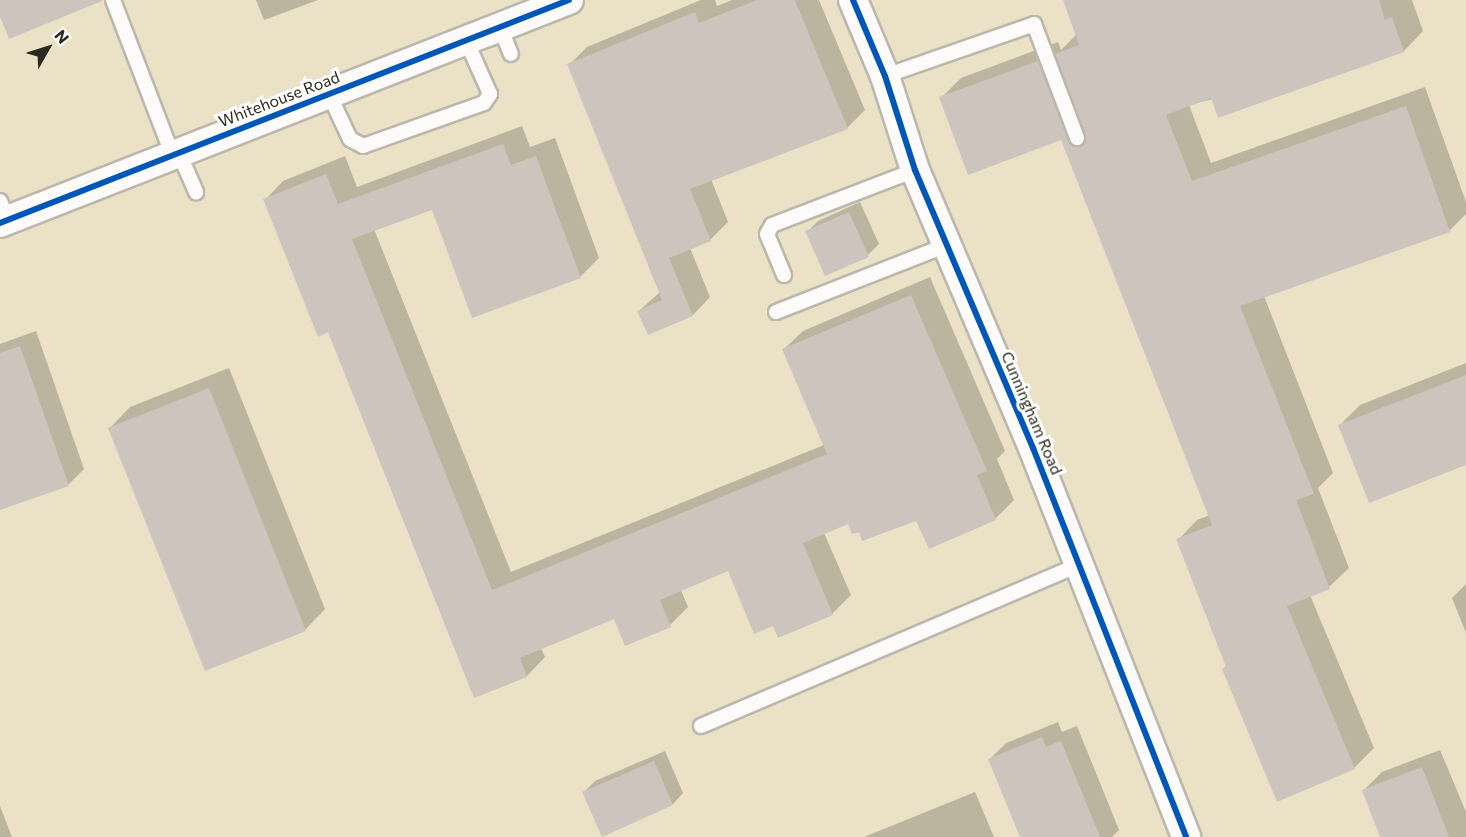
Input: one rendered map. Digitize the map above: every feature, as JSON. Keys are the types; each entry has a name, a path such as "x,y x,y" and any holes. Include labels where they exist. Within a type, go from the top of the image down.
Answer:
{"street":[{"name":"Whitehouse Road","path":"3,215 176,154 569,0"},
{"name":"Cunningham Road","path":"853,0 885,76 915,170 1079,565 1186,837"}],"lane":[{"path":"113,0 176,154 196,192"},
{"path":"885,76 1034,24 1077,138"},
{"path":"500,27 511,54"},
{"path":"329,94 350,139 363,146 484,103 490,93 466,40"},
{"path":"784,275 767,234 772,225 915,170"},
{"path":"776,312 947,245"},
{"path":"701,726 1079,565"}],"shaded area":[{"path":"0,0 1466,0 1466,837 0,837"}],"building":[{"path":"0,0 102,1 9,39 0,17"},
{"path":"757,0 795,0 848,129 690,189 711,241 669,258 693,316 648,335 637,311 662,300 567,64 695,12 699,23"},
{"path":"1063,0 1379,0 1385,20 1392,17 1404,52 1218,118 1211,98 1166,115 1192,181 1406,106 1450,232 1240,306 1314,494 1296,500 1330,589 1287,606 1355,769 1277,802 1222,669 1226,667 1176,539 1212,525 1061,140 968,175 939,97 1038,61 1069,142 1075,147 1084,144 1085,135 1055,54 1079,45"},
{"path":"503,144 511,165 536,156 581,278 472,318 432,210 352,239 492,590 827,454 782,349 911,295 987,471 977,475 996,520 929,549 916,521 862,541 859,532 852,534 848,524 803,543 833,615 778,638 773,626 754,634 728,571 660,600 671,627 625,646 614,619 520,658 527,677 474,698 328,332 318,337 263,199 326,174 338,204"},
{"path":"849,212 869,257 825,276 805,231"},
{"path":"20,346 69,486 0,510 0,353"},
{"path":"1466,375 1466,465 1369,503 1338,425"},
{"path":"209,388 306,631 205,671 108,428"},
{"path":"1042,737 1046,747 1061,741 1100,837 1020,837 988,759"},
{"path":"654,761 673,805 602,837 582,792"},
{"path":"1422,767 1449,837 1380,837 1362,790"}],"cycle path":[{"path":"0,223 569,0"},
{"path":"853,0 885,76 915,170 1033,448 1186,837"}]}
